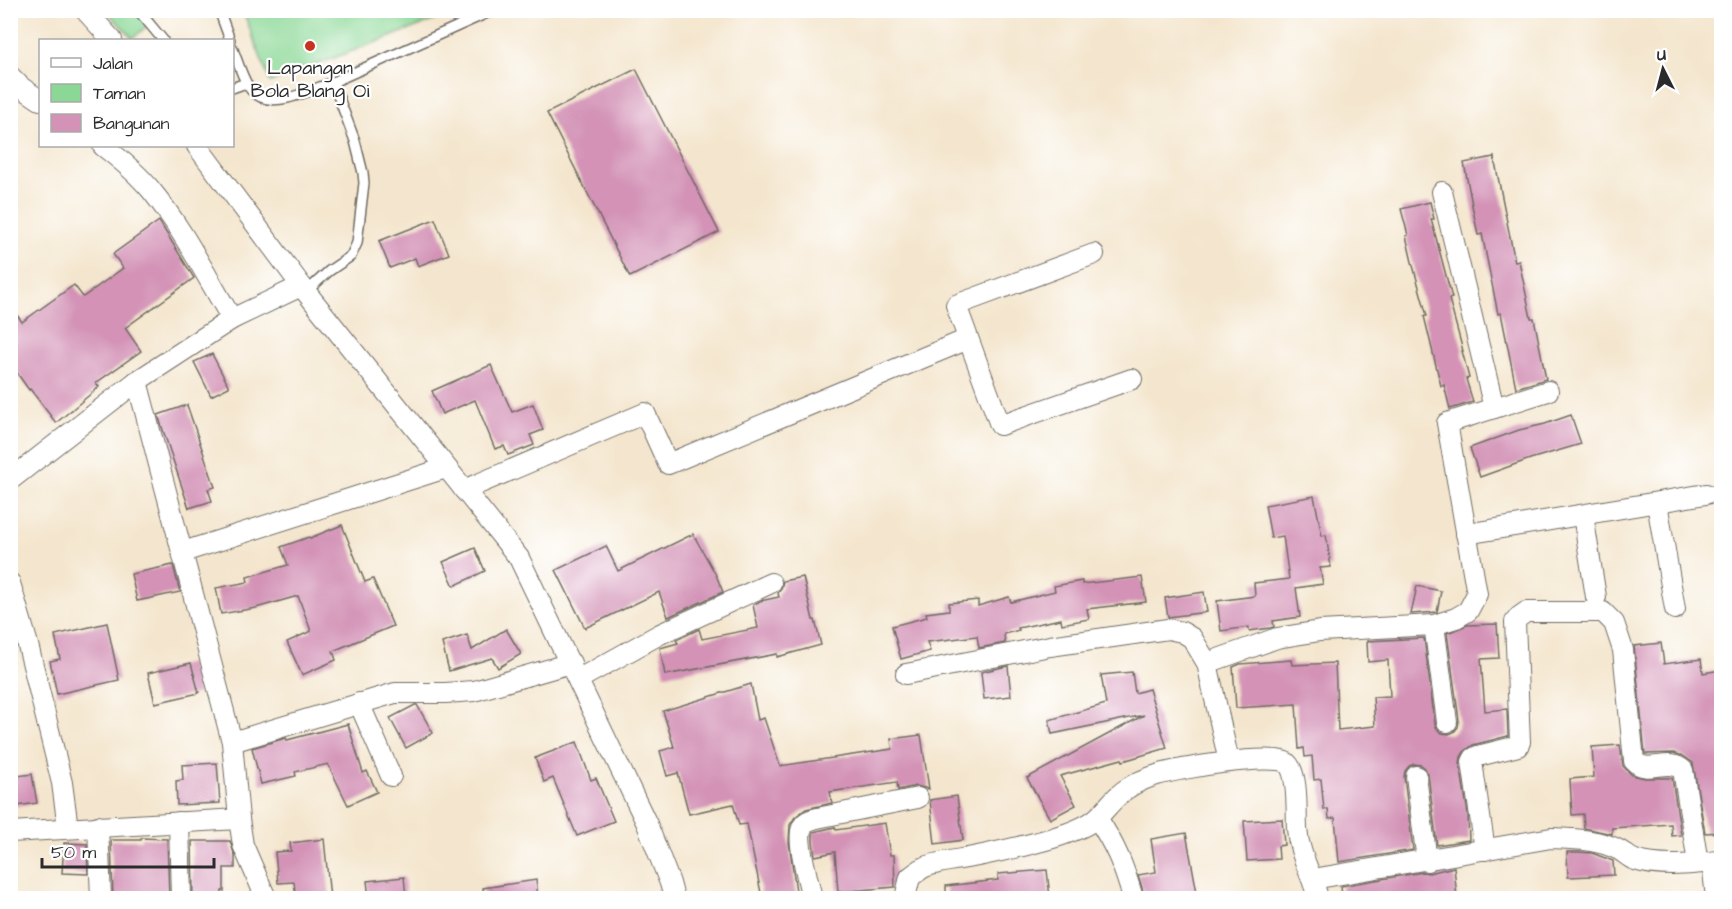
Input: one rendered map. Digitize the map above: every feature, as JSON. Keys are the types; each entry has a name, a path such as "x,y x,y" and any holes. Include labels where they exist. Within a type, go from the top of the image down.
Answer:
{"street":[{"path":"85,10 111,39"},
{"path":"10,76 39,99"},
{"path":"104,147 125,163 150,188 170,216 232,319"},
{"path":"198,147 303,289 519,558 647,824 674,898"},
{"path":"1442,192 1494,408"},
{"path":"1094,254 956,305 1000,425 1132,379"},
{"path":"12,477 137,381 232,319 303,289"},
{"path":"464,490 645,412 668,464 968,339"},
{"path":"137,381 232,742 243,844 266,898"},
{"path":"1208,663 1277,638 1320,631 1434,625 1456,618 1468,611 1477,594 1447,423 1548,391"},
{"path":"183,552 446,468"},
{"path":"1466,534 1706,494"},
{"path":"1657,502 1675,609"},
{"path":"1583,514 1596,597"},
{"path":"10,583 27,641 62,783 68,828"},
{"path":"232,742 394,693 474,691 575,671 771,583"},
{"path":"1485,850 1472,762 1478,756 1509,749 1518,746 1520,742 1515,622 1526,612 1603,612 1614,623 1623,650 1634,761 1644,766 1674,765 1683,770 1710,862 1716,898"},
{"path":"1434,625 1447,722"},
{"path":"906,674 1050,646 1168,629 1182,632 1192,638 1208,663 1229,762"},
{"path":"359,703 391,776"},
{"path":"905,898 910,877 925,867 1062,835 1097,818 1118,795 1136,783 1157,774 1229,762 1273,759 1287,764 1295,779 1300,853 1313,879 1318,898"},
{"path":"1416,776 1427,861"},
{"path":"812,898 800,843 800,830 806,821 918,798"},
{"path":"1097,818 1112,839 1124,867 1133,898"},
{"path":"10,832 239,819"},
{"path":"179,822 182,898"},
{"path":"98,826 101,898"},
{"path":"1313,879 1551,838 1598,842 1619,850 1632,859 1653,864 1710,862"}],"lane":[{"path":"138,10 162,39"},
{"path":"219,10 230,39"},
{"path":"234,52 252,92 271,100 284,100 333,82 494,10"},
{"path":"303,289 351,256 357,243 364,183 363,173 355,141 333,82"},
{"path":"234,87 246,83"}],"green space":[{"path":"106,11 145,11 154,20 133,38"},
{"name":"Lapangan Bola Blang Oi","path":"243,11 459,11 270,82"}],"building":[{"path":"636,69 719,232 630,277 547,113"},
{"path":"1494,157 1515,262 1519,261 1531,318 1534,318 1546,379 1516,388 1482,234 1478,235 1464,163"},
{"path":"1430,202 1434,219 1431,219 1452,298 1449,299 1463,351 1469,378 1466,379 1473,402 1450,409 1444,385 1441,386 1401,209"},
{"path":"435,219 449,254 418,266 415,258 390,268 379,241"},
{"path":"159,221 194,278 125,328 141,351 96,383 99,387 56,423 10,363 10,305 22,322 74,285 83,297 123,268 113,254"},
{"path":"212,354 229,387 211,396 194,362"},
{"path":"491,365 512,412 533,404 543,430 530,435 534,445 508,455 504,446 495,449 475,400 442,414 432,391"},
{"path":"187,405 215,487 208,489 212,501 189,508 158,415"},
{"path":"1571,415 1581,444 1480,477 1470,448 1519,430"},
{"path":"1314,496 1322,536 1326,535 1331,567 1320,568 1323,584 1296,588 1300,617 1273,621 1274,627 1270,628 1249,631 1249,627 1221,631 1217,601 1255,596 1254,583 1289,579 1283,536 1271,538 1265,505"},
{"path":"342,525 365,582 373,579 393,626 333,651 336,660 302,675 287,642 311,631 298,596 256,608 221,614 216,588 248,582 247,577 288,565 281,547"},
{"path":"693,534 723,592 668,617 659,592 585,628 556,570 606,546 618,571"},
{"path":"475,548 485,571 454,586 443,562"},
{"path":"173,565 180,592 137,601 131,574"},
{"path":"803,577 821,645 777,657 777,654 665,675 660,648 678,643 676,640 699,629 702,639 758,628 753,605 779,597 778,593 783,581"},
{"path":"1142,577 1146,602 1087,609 1089,619 1062,624 1061,619 1018,628 1019,630 1004,634 1005,643 979,648 977,636 927,642 930,651 901,659 892,626 927,617 926,613 949,610 949,603 978,600 978,606 1009,597 1011,602 1055,591 1054,586 1082,581 1082,584"},
{"path":"1417,586 1441,591 1437,612 1411,614"},
{"path":"1204,592 1207,612 1168,617 1165,598"},
{"path":"107,623 119,680 57,694 50,661 60,659 55,635"},
{"path":"1497,624 1499,658 1481,659 1485,711 1507,709 1508,736 1473,745 1461,757 1469,840 1437,845 1428,774 1421,765 1414,764 1405,771 1404,777 1413,850 1339,862 1335,818 1329,819 1328,809 1324,810 1321,779 1314,780 1312,756 1305,757 1304,748 1299,749 1296,704 1236,708 1233,667 1240,664 1291,660 1292,665 1335,663 1338,730 1375,726 1373,697 1390,696 1388,660 1368,662 1367,641 1424,638 1435,724 1442,733 1449,734 1458,727 1459,720 1447,633 1467,625"},
{"path":"506,629 521,654 498,668 492,658 449,671 442,643 467,635 472,650"},
{"path":"1661,643 1664,664 1701,659 1703,673 1722,670 1722,832 1705,833 1693,763 1674,753 1645,754 1634,646"},
{"path":"191,663 199,693 155,703 148,673"},
{"path":"1008,666 1011,696 984,699 981,672"},
{"path":"1132,672 1135,693 1149,689 1167,748 1060,776 1076,805 1050,819 1027,778 1144,715 1052,734 1049,720 1106,704 1101,675"},
{"path":"751,684 758,720 764,718 780,766 892,749 891,739 921,735 929,789 916,786 898,790 897,782 830,792 832,803 806,809 795,817 790,825 789,842 797,898 762,898 747,824 739,825 733,804 689,814 678,773 667,776 660,751 674,747 663,711"},
{"path":"415,705 433,733 406,748 390,718"},
{"path":"348,724 363,773 367,771 377,792 348,805 328,764 295,772 296,776 261,784 252,748"},
{"path":"577,742 591,780 596,778 614,821 577,836 553,778 544,782 535,758"},
{"path":"1620,745 1623,766 1632,775 1645,778 1672,778 1681,835 1672,836 1671,824 1612,828 1612,834 1584,828 1583,814 1572,815 1570,779 1594,777 1592,747"},
{"path":"217,763 220,803 177,805 176,781 183,780 182,765"},
{"path":"32,774 37,803 10,807 10,777"},
{"path":"957,796 963,840 935,844 930,800"},
{"path":"1282,819 1284,845 1278,846 1279,859 1247,861 1244,821"},
{"path":"885,823 890,855 894,855 895,887 838,892 835,852 815,856 813,832 835,827 836,830"},
{"path":"1186,833 1198,898 1145,898 1138,875 1156,872 1151,839"},
{"path":"141,838 167,839 169,898 113,898 111,840 141,840"},
{"path":"324,839 330,898 296,898 294,882 278,883 275,852 291,851 290,843"},
{"path":"192,841 230,841 235,856 235,868 224,868 222,898 193,898"},
{"path":"64,843 87,844 88,874 62,873"},
{"path":"1567,852 1592,853 1613,861 1614,875 1568,877"},
{"path":"1454,867 1457,898 1342,898 1341,886"},
{"path":"1047,870 1050,898 946,898 946,886 998,880 998,874"},
{"path":"404,877 406,896 369,898 367,881"},
{"path":"536,880 538,898 484,898 483,888"}],"place":[{"name":"Lapangan Bola Blang Oi","path":"310,46"}]}
